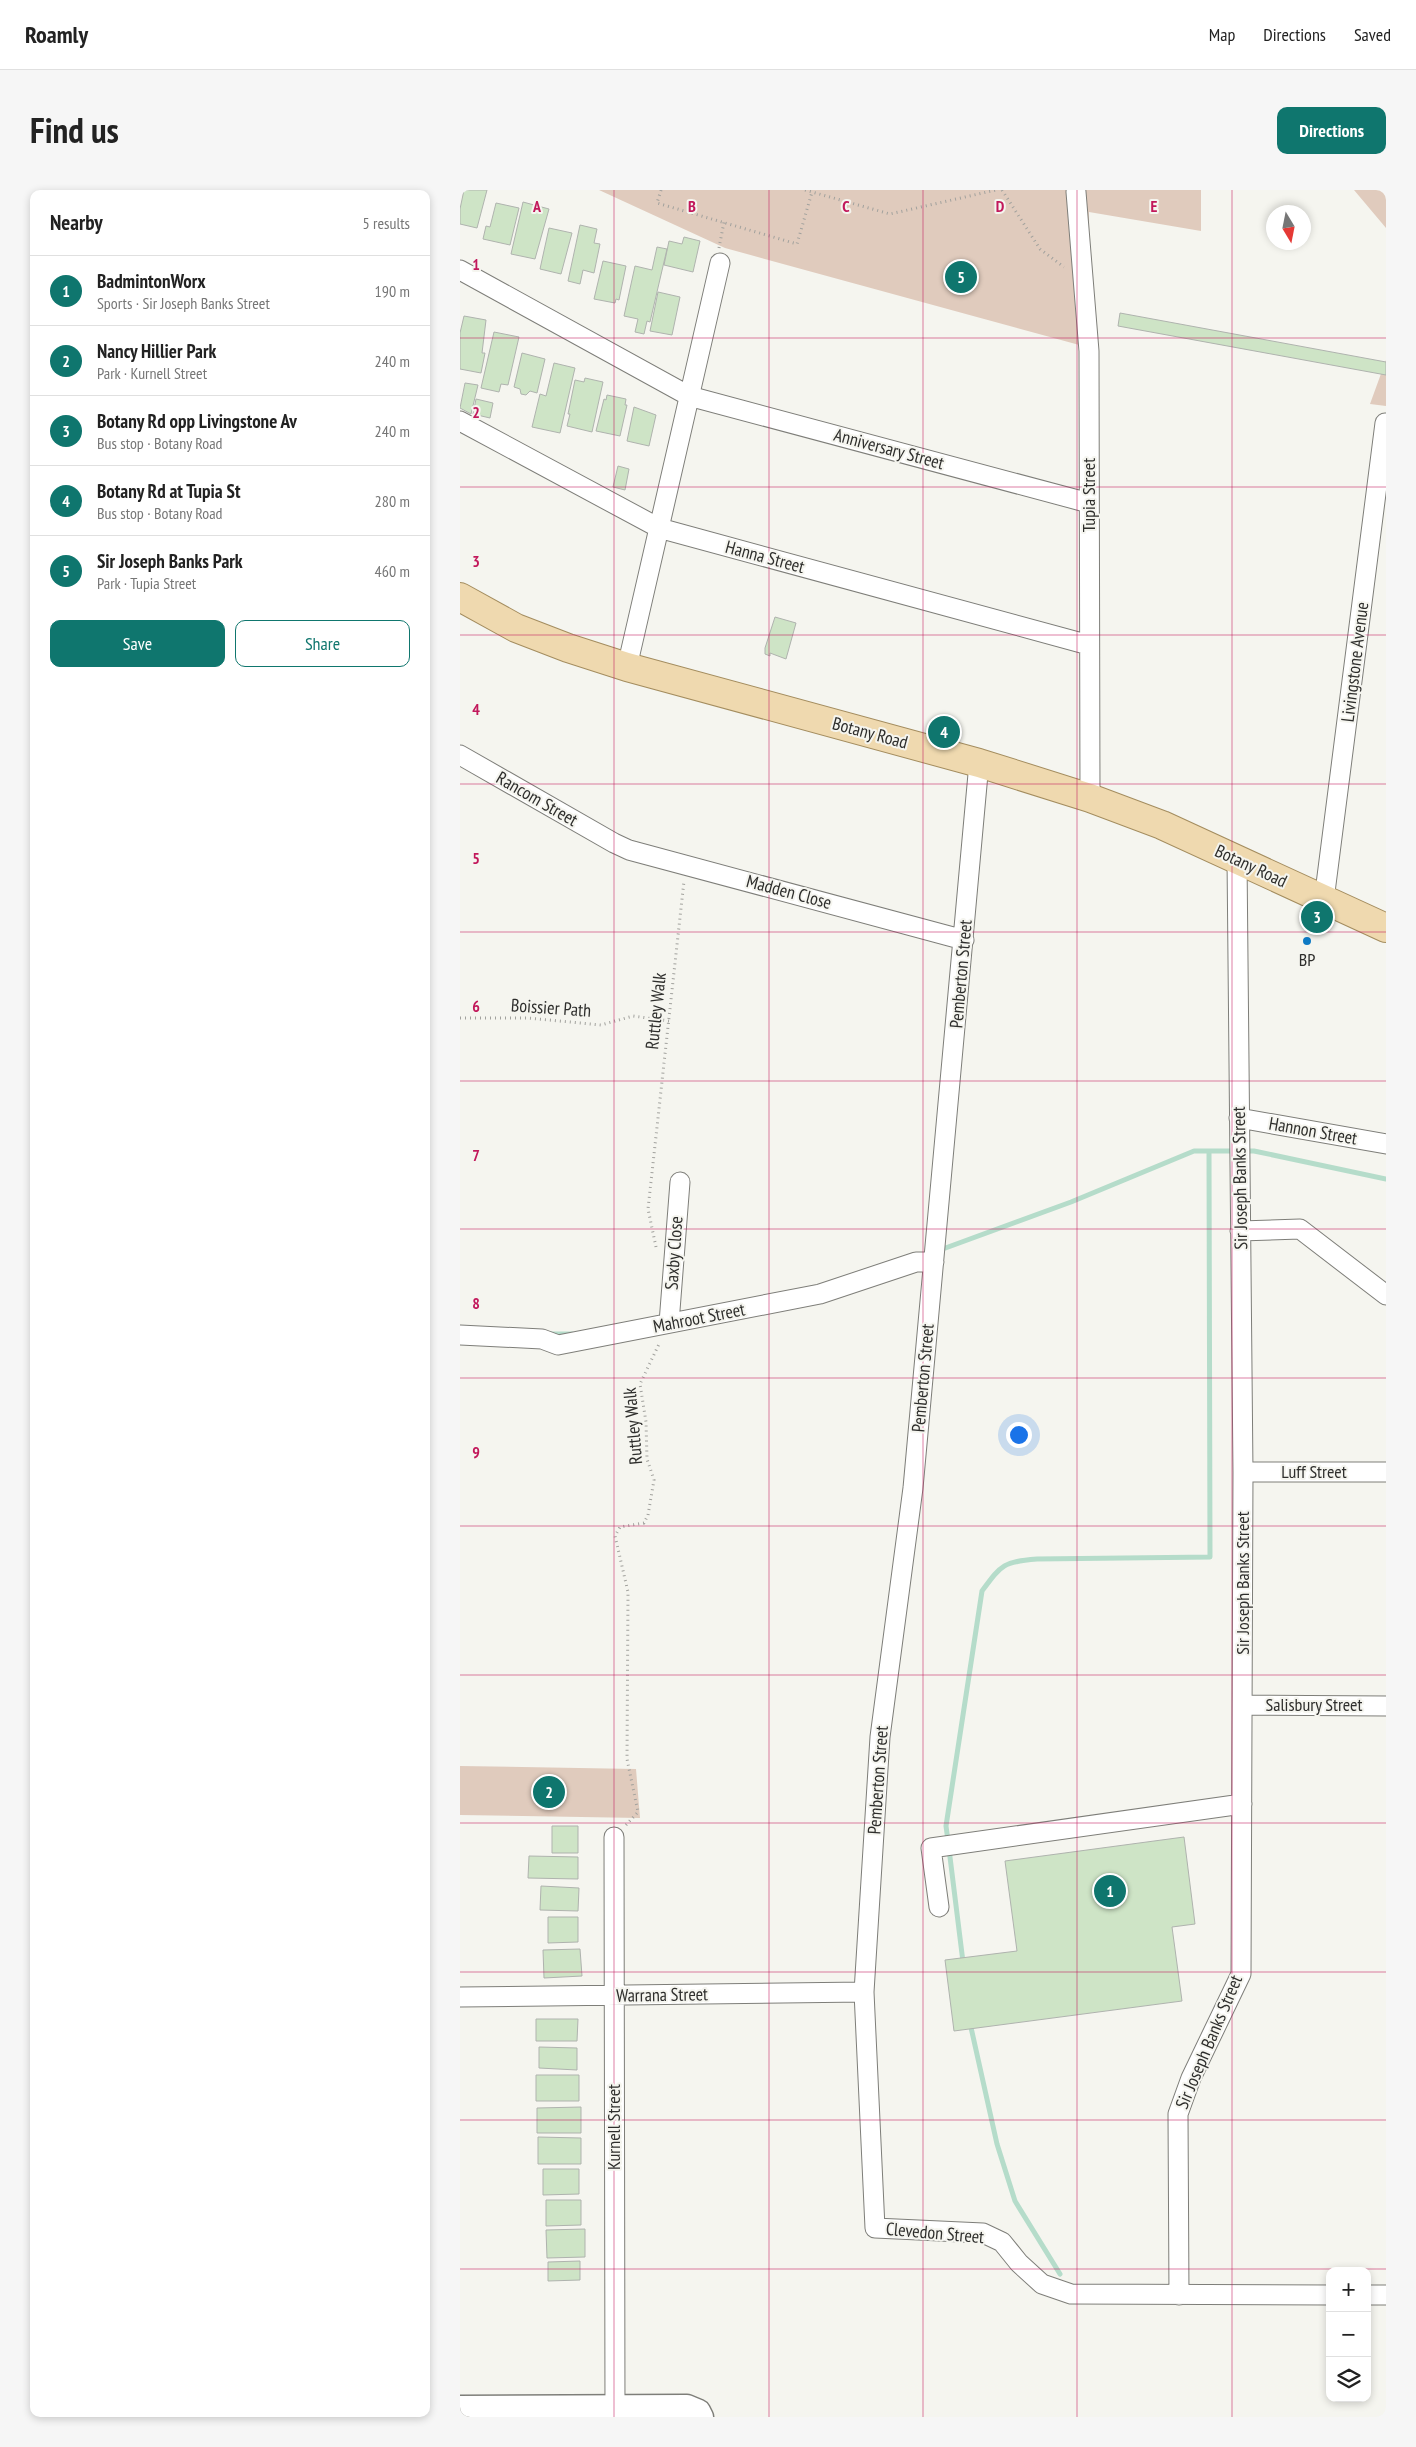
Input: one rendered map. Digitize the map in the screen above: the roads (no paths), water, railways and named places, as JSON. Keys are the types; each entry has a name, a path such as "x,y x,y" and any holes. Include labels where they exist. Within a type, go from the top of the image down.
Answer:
{"main road":[{"name":"Botany Road","path":"460,597 516,628 568,648 627,667 979,763 1090,798 1162,825 1386,928"}],"street":[{"name":"Tupia Street","path":"1076,192 1089,351 1090,798"},
{"path":"627,667 720,263"},
{"name":"Anniversary Street","path":"460,270 689,396 1089,503"},
{"name":"Hanna Street","path":"460,420 659,528 1089,645"},
{"name":"Livingstone Avenue","path":"1324,900 1385,423"},
{"name":"Rancom Street","path":"460,755 614,843"},
{"name":"Pemberton Street","path":"864,1992 880,1737 913,1488 979,763"},
{"name":"Madden Close","path":"614,843 641,853 964,940"},
{"name":"Sir Joseph Banks Street","path":"1179,2295 1178,2114 1191,2078 1241,1974 1243,1472 1236,858"},
{"name":"Hannon Street","path":"1239,1118 1386,1144"},
{"name":"Saxby Close","path":"664,1324 680,1182"},
{"path":"1240,1231 1300,1229 1386,1295"},
{"name":"Mahroot Street","path":"460,1335 542,1339 558,1345 820,1294 916,1262 934,1262"},
{"name":"Luff Street","path":"1243,1472 1386,1472"},
{"name":"Salisbury Street","path":"1242,1705 1386,1706"},
{"path":"939,1907 931,1848 1242,1804"},
{"name":"Kurnell Street","path":"614,1837 615,2412"},
{"name":"Warrana Street","path":"460,1997 864,1992"},
{"name":"Clevedon Street","path":"864,1992 875,2228 983,2233 1002,2242 1019,2263 1042,2284 1071,2294 1326,2295"},
{"path":"1371,2295 1386,2295"},
{"path":"460,2407 615,2412 687,2406 699,2411 702,2417"}],"waterway":[{"path":"940,1250 1071,1202 1194,1151 1235,1151"},
{"path":"948,1841 946,1826 982,1591 994,1575 1010,1563 1037,1559 1210,1557 1209,1151"},
{"path":"1244,1151 1254,1151 1386,1179"},
{"path":"550,1334 572,1334"},
{"path":"949,1849 963,1962"},
{"path":"970,2023 997,2144 1015,2201 1060,2274"}],"place":[{"name":"Sir Joseph Banks Park","path":"961,277"},
{"name":"Botany Rd at Tupia St","path":"944,732"},
{"name":"Botany Rd opp Livingstone Av","path":"1317,917"},
{"name":"BP","path":"1307,941"},
{"name":"Nancy Hillier Park","path":"549,1792"},
{"name":"BadmintonWorx","path":"1110,1891"}]}
